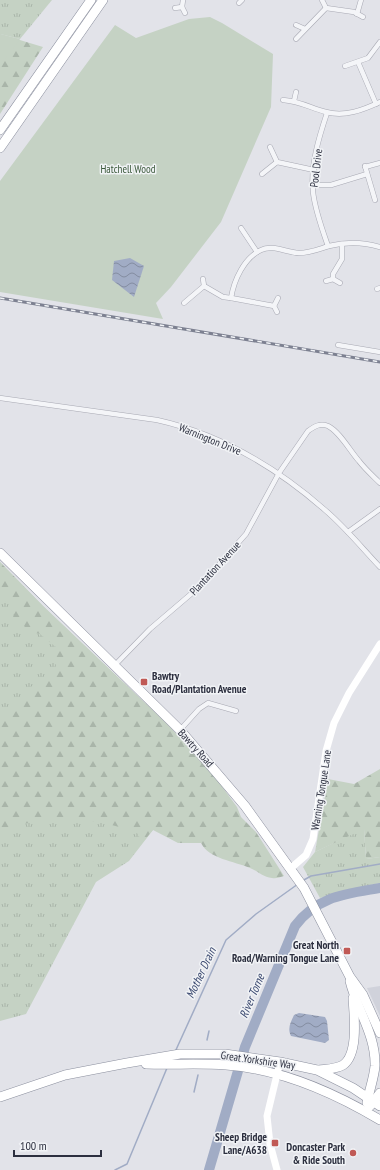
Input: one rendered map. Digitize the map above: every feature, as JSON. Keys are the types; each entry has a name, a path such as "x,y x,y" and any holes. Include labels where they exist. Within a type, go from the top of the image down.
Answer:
{"highway":[{"path":"0,130 91,0"},
{"path":"0,148 103,0"},
{"name":"Bawtry Road","path":"0,553 180,730 245,806 304,888 350,977 363,995 380,1033"},
{"name":"Bawtry Road","path":"350,977 353,994 364,1017 374,1047 374,1102"},
{"path":"317,1070 337,1068 348,1060 354,1046 353,994"},
{"name":"Great Yorkshire Way","path":"0,1097 65,1075 127,1063 162,1060 180,1054 225,1054 260,1058 317,1070 350,1086 374,1102"},
{"name":"Great Yorkshire Way","path":"162,1060 174,1064 226,1065 277,1074 298,1080 326,1091 380,1120"},
{"name":"Bawtry Road","path":"365,1112 380,1093"}],"street":[{"path":"183,0 182,7 185,13"},
{"path":"322,0 326,8"},
{"path":"357,14 361,0"},
{"path":"175,8 182,7"},
{"path":"326,8 357,14 363,18"},
{"path":"296,39 326,8"},
{"path":"296,25 305,29"},
{"path":"345,66 368,58 380,42"},
{"path":"283,100 294,101 327,113 354,112 378,103 358,62"},
{"path":"294,101 296,92"},
{"name":"Pool Drive","path":"327,113 312,184 314,200 328,246"},
{"path":"270,147 277,162"},
{"path":"277,162 314,170"},
{"path":"262,174 277,162"},
{"path":"375,200 365,166 380,163"},
{"path":"312,184 331,185 368,174"},
{"path":"241,228 257,252"},
{"path":"231,298 238,275 257,252 262,249 272,248 303,253 342,244 359,243 380,247"},
{"path":"333,279 333,274 342,259 342,244"},
{"path":"203,279 204,286"},
{"path":"326,282 333,279"},
{"path":"333,279 340,283"},
{"path":"204,286 223,297 274,306"},
{"path":"184,303 204,286"},
{"path":"274,306 278,298"},
{"path":"274,306 277,312"},
{"path":"338,345 380,352"},
{"name":"Warnington Drive","path":"0,398 156,420 179,425 235,447 279,473 326,510 380,567"},
{"name":"Plantation Avenue","path":"115,665 150,629 198,588 246,534 279,473 308,431 315,426 322,425 329,427 336,432 360,463 380,483"},
{"path":"348,532 380,508"},
{"name":"Warning Tongue Lane","path":"290,868 306,855 313,839 326,751 334,723 349,692 380,644"},
{"path":"180,730 199,709 208,703 236,711"},
{"path":"277,1170 270,1144 267,1116 280,1062"}],"shaded area":[{"path":"380,986 380,1016 367,988"}],"green space":[{"path":"0,0 52,0 20,39 0,34"},
{"name":"Hatchell Wood","path":"210,17 273,54 271,107 221,222 171,287 156,303 163,319 0,292 0,181 115,25 136,38 189,19"},
{"path":"0,34 43,47 0,114"},
{"path":"0,34 20,39 0,66"},
{"path":"0,562 43,606 181,739 153,830 129,861 96,882 26,1014 0,1021"},
{"path":"0,562 43,606 166,723 213,774 237,807 241,817 256,832 284,876 275,878 265,876 250,868 222,859 210,853 201,843 178,843 153,830 142,843 138,834 135,832 99,822 83,820 52,820 0,829 0,712 3,717 23,708 21,697 36,682 56,670 57,648 40,634 30,632 22,624 16,623 13,616 16,609 0,597"},
{"path":"380,769 380,857 366,859 364,829 315,852 328,779 354,784"},
{"path":"364,828 366,859 380,857 380,883 346,890 320,898 303,867 315,852"}],"water":[{"path":"130,258 144,266 134,297 112,280 114,261"},
{"path":"299,1013 325,1017 327,1021 329,1040 325,1043 291,1036 289,1028 294,1015"}],"waterway":[{"name":"Mother Drain","path":"302,881 311,876 380,864"},
{"name":"Mother Drain","path":"175,1052 226,940 256,914 298,884"},
{"name":"River Torne","path":"209,1170 245,1047 295,926 313,908 323,902 355,892 380,888"},
{"path":"207,1040 209,1031"},
{"name":"Mother Drain","path":"115,1170 127,1164 167,1068"},
{"path":"194,1092 198,1075"}],"railway":[{"path":"0,298 380,362"}],"place":[{"name":"Bawtry Road/Plantation Avenue","path":"144,682"},
{"name":"Great North Road/Warning Tongue Lane","path":"347,951"},
{"name":"Sheep Bridge Lane/A638","path":"275,1143"},
{"name":"Doncaster Park & Ride South","path":"353,1153"}]}
